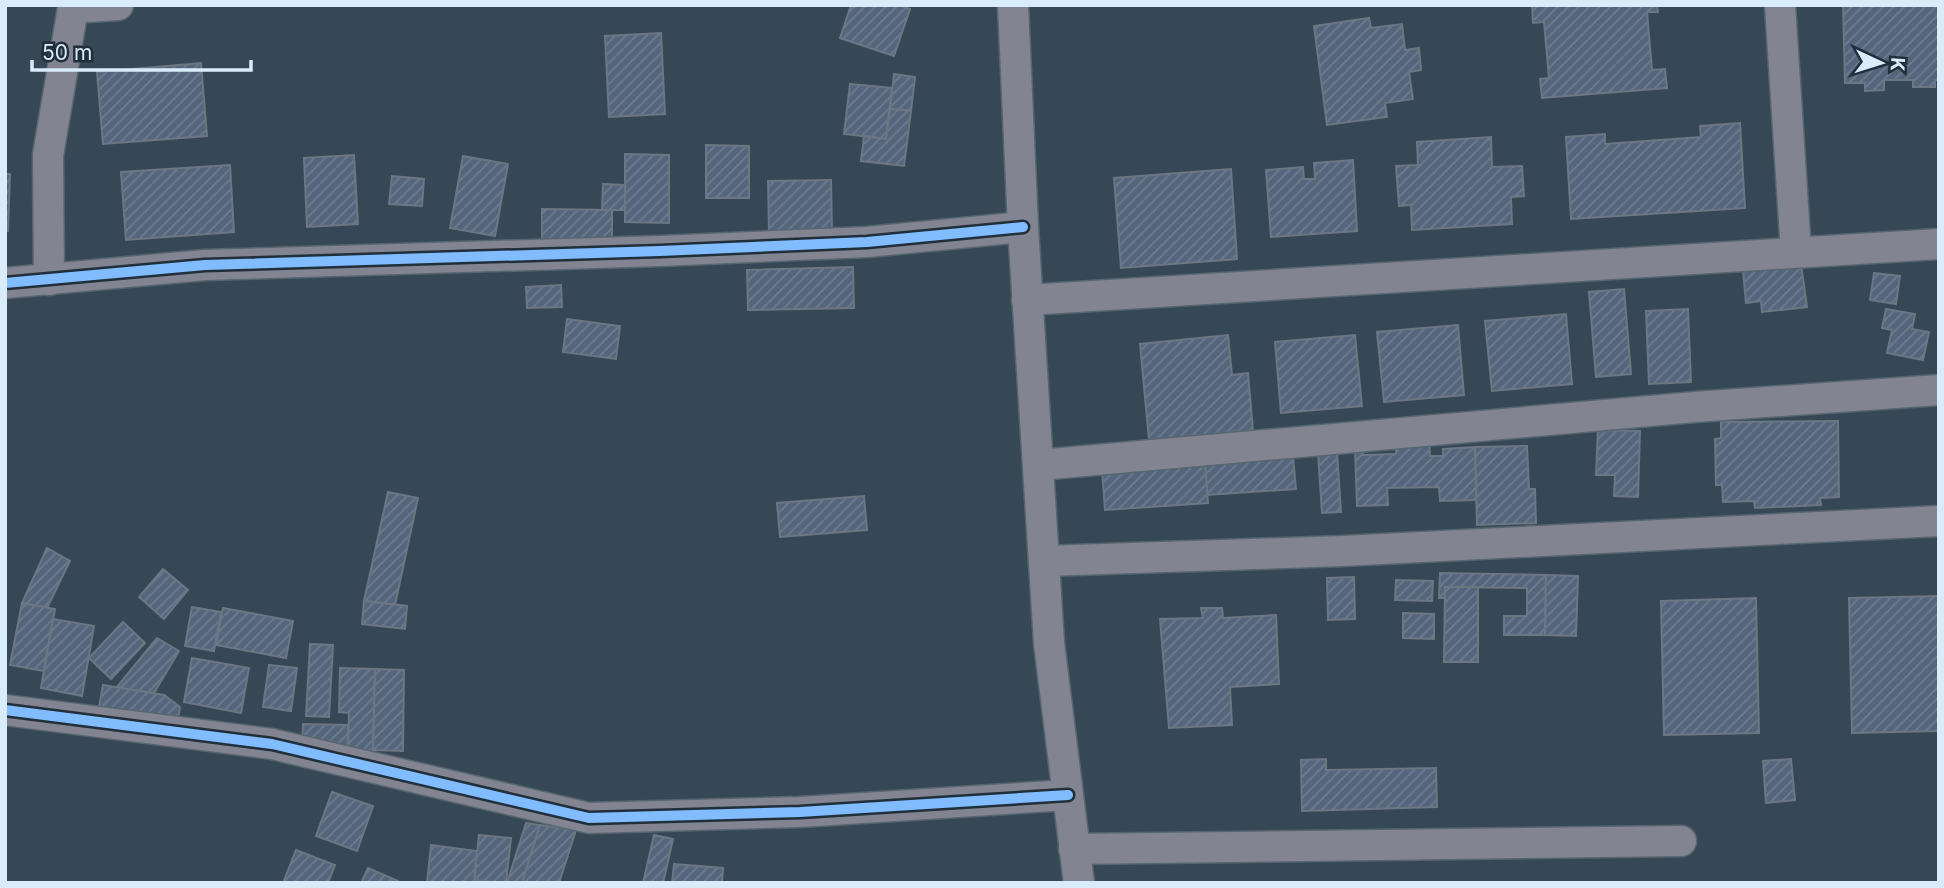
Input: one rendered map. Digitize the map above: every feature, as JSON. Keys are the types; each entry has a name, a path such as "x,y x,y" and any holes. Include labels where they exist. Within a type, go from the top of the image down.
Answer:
{"street":[{"path":"49,280 48,155 73,8 118,5"},
{"path":"1013,5 1027,300 1049,643 1079,883"},
{"path":"1780,5 1796,253"},
{"path":"5,283 205,265 867,242 1023,227"},
{"path":"1027,300 1939,244"},
{"path":"1039,465 1695,407 1939,390"},
{"path":"1044,561 1343,551 1939,521"},
{"path":"5,710 272,744 589,818 800,812 1068,796"},
{"path":"1074,849 1681,841"}],"building":[{"path":"851,5 899,5 910,9 894,56 840,38"},
{"path":"1532,5 1657,5 1658,12 1647,12 1652,70 1665,69 1667,88 1542,98 1540,79 1549,78 1544,22 1533,23"},
{"path":"1843,5 1939,5 1939,80 1935,80 1935,87 1913,87 1913,80 1884,80 1884,90 1865,91 1865,83 1845,83"},
{"path":"1369,18 1371,28 1402,24 1405,50 1419,48 1421,70 1409,72 1413,99 1385,103 1387,117 1327,125 1314,26"},
{"path":"661,33 665,114 609,117 605,36"},
{"path":"201,63 207,136 103,144 97,72"},
{"path":"894,74 915,77 911,111 890,109"},
{"path":"850,84 892,88 886,139 844,134"},
{"path":"890,109 911,111 904,166 861,161 864,136 886,139"},
{"path":"1740,123 1745,208 1571,219 1566,137 1605,134 1605,144 1701,137 1700,126"},
{"path":"1491,137 1492,167 1522,166 1524,196 1511,197 1512,224 1412,230 1411,205 1399,206 1396,166 1418,165 1417,142"},
{"path":"706,145 749,146 749,198 706,198"},
{"path":"625,154 669,155 669,223 625,222"},
{"path":"354,155 358,224 307,227 304,158"},
{"path":"463,156 508,164 495,236 450,228"},
{"path":"1353,160 1357,231 1271,237 1266,170 1303,167 1304,179 1315,179 1314,163"},
{"path":"230,165 234,232 126,240 121,172"},
{"path":"1231,169 1237,259 1121,268 1114,178"},
{"path":"5,174 10,174 8,231 5,231"},
{"path":"392,176 424,179 422,206 389,204"},
{"path":"831,180 832,231 769,232 768,181"},
{"path":"603,184 625,185 625,210 602,210"},
{"path":"542,209 612,210 612,239 542,239"},
{"path":"1801,264 1807,307 1762,312 1761,301 1746,303 1743,270"},
{"path":"853,267 854,308 748,310 747,270"},
{"path":"1874,273 1900,276 1896,304 1870,300"},
{"path":"561,285 562,307 527,308 526,287"},
{"path":"1624,289 1631,374 1596,377 1589,292"},
{"path":"1688,309 1691,382 1649,384 1646,311"},
{"path":"1886,309 1915,314 1912,329 1929,332 1923,360 1887,353 1892,330 1882,328"},
{"path":"1566,314 1572,384 1492,391 1485,321"},
{"path":"567,319 620,326 616,359 563,352"},
{"path":"1458,325 1464,395 1384,402 1377,332"},
{"path":"1228,335 1232,375 1248,373 1253,430 1149,440 1140,344"},
{"path":"1355,335 1362,406 1281,413 1275,342"},
{"path":"1838,421 1839,497 1820,498 1821,505 1755,508 1754,501 1723,502 1722,485 1716,485 1715,439 1721,438 1721,422"},
{"path":"1598,430 1640,431 1638,497 1614,496 1615,475 1596,475"},
{"path":"1429,439 1430,456 1443,456 1443,449 1475,447 1477,500 1440,501 1439,487 1387,488 1388,505 1357,506 1355,449 1362,448 1363,455 1396,454 1396,440"},
{"path":"1527,446 1529,489 1535,489 1536,523 1477,525 1475,447"},
{"path":"1337,452 1341,512 1322,513 1318,453"},
{"path":"1293,457 1296,489 1207,495 1205,463"},
{"path":"1205,463 1208,503 1105,510 1102,470"},
{"path":"388,492 418,498 395,605 364,601"},
{"path":"864,496 867,530 780,537 777,503"},
{"path":"47,548 70,561 47,608 22,603"},
{"path":"163,569 188,590 164,619 139,597"},
{"path":"1440,573 1546,575 1545,635 1504,635 1504,616 1527,616 1527,588 1445,587 1445,598 1439,598"},
{"path":"1546,575 1578,576 1576,636 1545,635"},
{"path":"1354,577 1355,619 1328,620 1327,578"},
{"path":"1396,580 1433,581 1432,601 1395,600"},
{"path":"1445,587 1478,587 1478,662 1444,662"},
{"path":"1939,596 1939,731 1852,733 1849,598"},
{"path":"1756,598 1759,733 1664,735 1661,601"},
{"path":"364,601 407,606 405,629 362,624"},
{"path":"22,603 55,609 44,671 10,665"},
{"path":"192,607 221,612 214,651 185,646"},
{"path":"223,608 293,621 286,658 216,645"},
{"path":"1201,608 1222,608 1223,618 1276,615 1279,684 1230,687 1232,725 1169,728 1160,619 1203,618"},
{"path":"1403,613 1434,614 1434,639 1403,638"},
{"path":"53,619 94,626 82,696 41,688"},
{"path":"123,622 145,643 111,679 89,658"},
{"path":"157,638 179,651 154,693 116,688"},
{"path":"310,644 333,645 329,717 306,716"},
{"path":"192,658 249,668 241,713 184,702"},
{"path":"269,665 297,668 291,711 263,707"},
{"path":"340,668 375,669 373,750 348,750 349,713 339,712"},
{"path":"375,669 404,670 403,751 373,750"},
{"path":"103,685 164,695 180,707 177,725 98,713"},
{"path":"303,724 348,725 348,750 302,749"},
{"path":"1326,759 1326,770 1436,768 1437,807 1302,811 1301,760"},
{"path":"1791,759 1795,800 1766,803 1763,761"},
{"path":"332,792 373,806 357,851 316,836"},
{"path":"526,823 540,825 522,883 507,883"},
{"path":"540,825 576,830 559,883 522,883"},
{"path":"479,835 511,838 506,883 474,880"},
{"path":"654,835 673,839 663,883 643,883"},
{"path":"431,845 477,851 474,883 427,883"},
{"path":"296,850 335,865 328,883 283,883"},
{"path":"674,864 723,868 722,883 672,883"},
{"path":"368,868 398,881 361,883"}],"cycle path":[{"path":"5,283 205,265 867,242 1023,227"},
{"path":"5,710 272,744 589,818 800,812 1068,795"}]}
